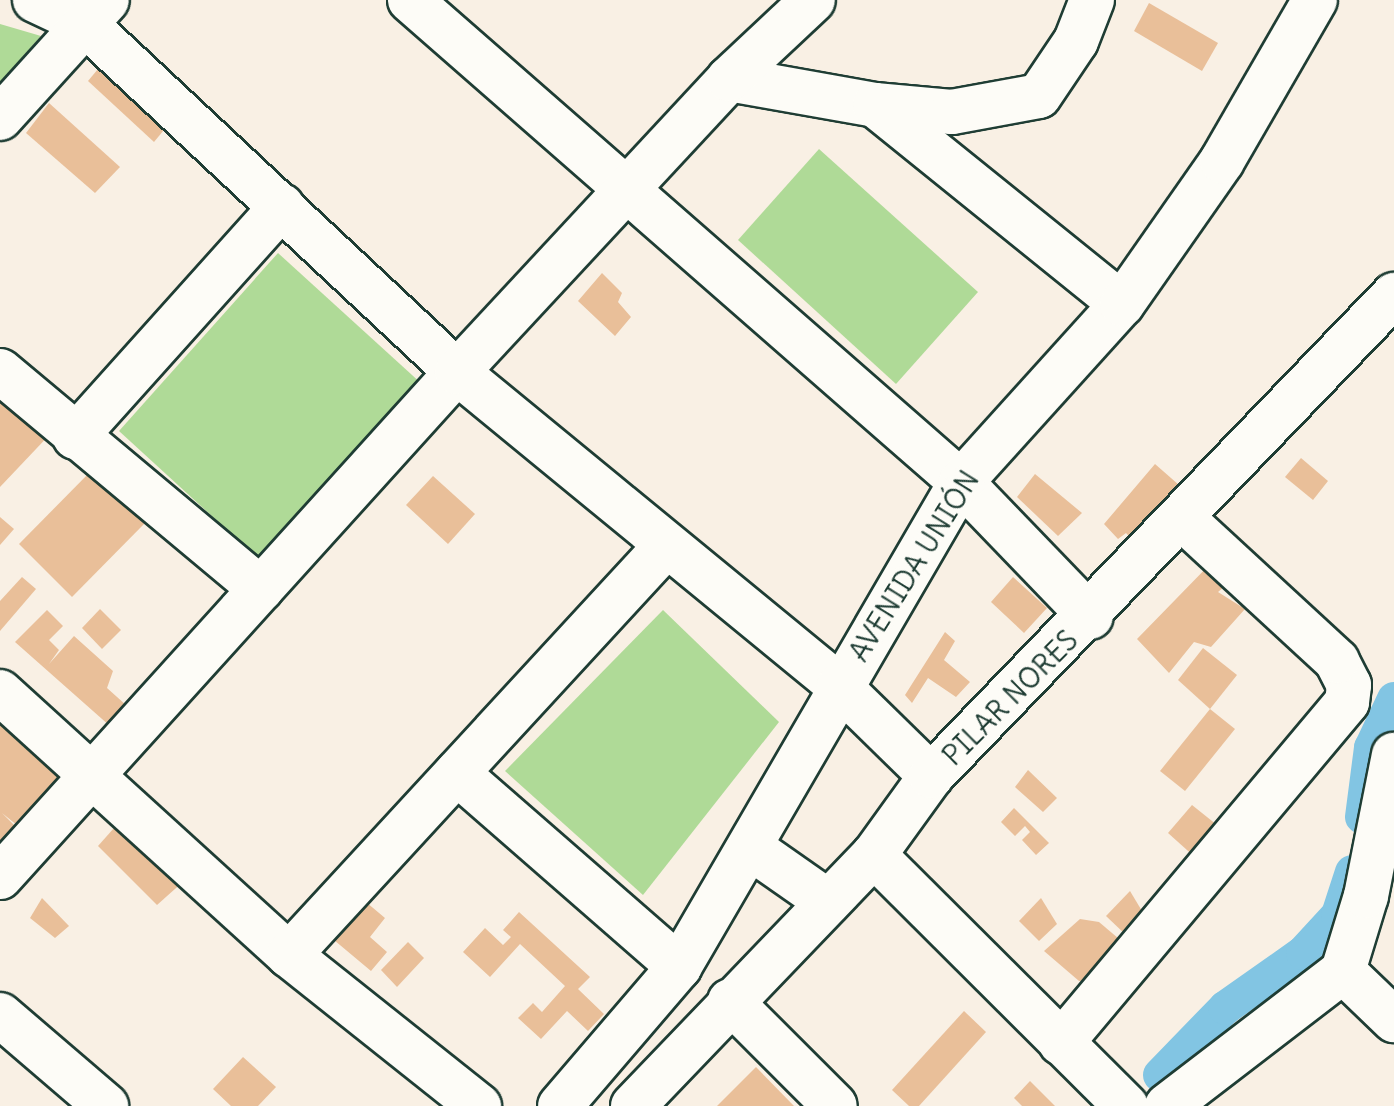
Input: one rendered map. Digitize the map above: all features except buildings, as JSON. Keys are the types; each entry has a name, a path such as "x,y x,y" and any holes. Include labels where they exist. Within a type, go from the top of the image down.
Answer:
{"street":[{"path":"35,0 96,11 282,206 457,372 664,548 839,686 931,776"},
{"path":"410,0 961,482 1091,617"},
{"path":"0,877 95,776 457,372 729,79 813,0"},
{"path":"729,79 875,105 952,112 1039,96 1076,41 1092,0"},
{"name":"AVENIDA UNIÓN","path":"560,1106 679,967 751,848 839,686 961,482 1122,304 1222,161 1315,0"},
{"path":"0,118 96,11"},
{"path":"875,105 1122,304"},
{"path":"75,437 282,206"},
{"name":"PILAR NORES","path":"633,1106 730,1001 874,855 931,776 1091,617 1181,517 1394,295"},
{"path":"0,371 75,437 261,589"},
{"path":"1061,1043 1347,702 1349,685 1337,661 1181,517"},
{"path":"289,955 664,548"},
{"path":"0,692 289,955 479,1106"},
{"path":"1167,1106 1343,971 1366,896 1394,755"},
{"path":"457,773 679,967"},
{"path":"751,848 828,902"},
{"path":"874,855 1061,1043 1104,1100"},
{"path":"1343,971 1394,1020"},
{"path":"730,1001 835,1106"},
{"path":"0,1015 106,1106"}],"green space":[{"path":"0,24 41,36 0,83"},
{"path":"819,149 978,292 896,384 738,240"},
{"path":"278,253 434,395 274,573 119,431"},
{"path":"663,610 779,722 643,895 505,771"}],"waterway":[{"path":"1362,817 1371,748 1394,699"},
{"path":"1160,1075 1225,1008 1303,953 1338,915 1352,872"}]}
